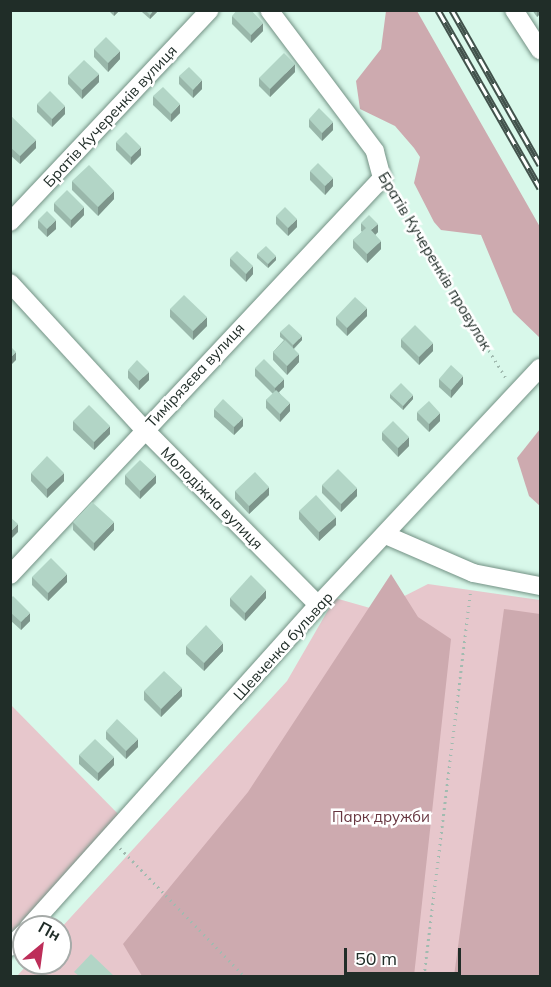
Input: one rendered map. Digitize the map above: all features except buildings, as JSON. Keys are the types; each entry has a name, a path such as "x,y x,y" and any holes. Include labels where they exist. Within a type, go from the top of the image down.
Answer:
{"street":[{"name":"Братів Кучеренків вулиця","path":"10,222 210,10"},
{"name":"Братів Кучеренків провулок","path":"269,10 375,151 382,178"},
{"path":"514,10 540,50"},
{"name":"Тимірязєва вулиця","path":"10,575 144,429 382,178"},
{"name":"Молодіжна вулиця","path":"10,283 144,429 318,605"},
{"name":"Шевченка бульвар","path":"40,915 318,605 388,536 518,396 540,368"},
{"path":"388,536 473,573 540,585"}],"path":[{"name":"Братів Кучеренків провулок","path":"382,178 518,396"},
{"path":"424,976 473,573"},
{"path":"110,838 244,976"}],"green space":[{"path":"386,11 417,11 540,227 540,338 513,312 481,235 441,230 434,222 414,183 420,157 414,148 395,126 360,109 356,81 381,49"},
{"path":"540,429 540,506 529,496 517,458"},
{"path":"391,574 418,617 451,639 414,976 142,976 123,944 248,792"},
{"name":"Парк дружби","path":"428,584 540,600 540,976 17,976 72,975 72,916 287,681 335,598 377,610"},
{"path":"504,609 540,614 540,976 454,976"},
{"path":"11,705 126,822 40,915 12,915 11,947"}],"railway":[{"path":"438,10 540,188"},
{"path":"452,10 540,165"}]}
